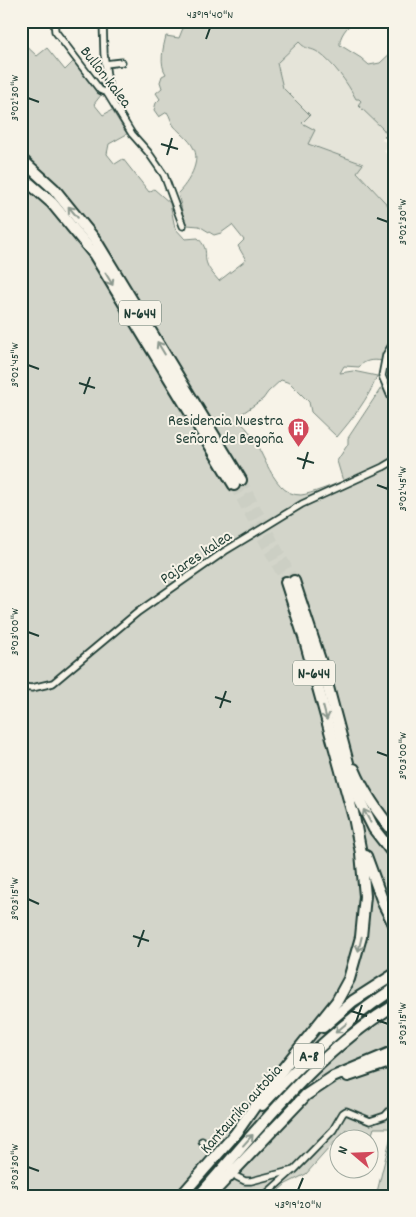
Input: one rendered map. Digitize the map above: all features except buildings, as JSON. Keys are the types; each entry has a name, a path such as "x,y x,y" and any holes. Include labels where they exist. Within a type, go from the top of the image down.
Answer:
{"highway":[{"name":"N-644","path":"21,159 54,189 96,241 237,482 94,254 52,203 21,176"},
{"name":"N-644","path":"395,833 366,794 343,740 324,672 290,582 352,812 378,889 395,926"},
{"path":"343,740 356,793 374,829 395,856"},
{"name":"N-644","path":"304,1043 343,991 357,957 365,896 364,876 352,812"},
{"path":"234,1136 266,1090 304,1043 353,1001 395,974"},
{"name":"Kantauriko autobia","path":"181,1196 234,1136 312,1054 352,1019 395,988"},
{"name":"Kantauriko autobia","path":"199,1196 307,1076 337,1048 395,1004"},
{"path":"210,1196 296,1104 333,1077 395,1051"},
{"path":"314,1090 395,1060"}],"street":[{"path":"55,21 73,21"},
{"name":"Bullon kalea","path":"55,21 55,32 100,90 106,93 132,134 148,152 164,175 183,226"},
{"path":"103,21 108,84 106,93"},
{"path":"105,64 122,62"},
{"path":"395,340 386,355 382,376 395,406"},
{"name":"Pajares kalea","path":"21,687 32,688 52,683 138,612 225,551 302,504 395,460"},
{"path":"264,1196 294,1170 333,1130 343,1112 346,1111 370,1121 385,1116 395,1105"},
{"path":"202,1141 209,1149"},
{"path":"237,1177 245,1181 251,1181 294,1170"}],"shaded area":[{"path":"168,21 354,21 342,35 340,45 369,65 380,63 395,49 395,139 384,137 387,135 383,129 358,105 361,101 356,99 340,74 325,57 316,51 304,47 299,42 277,63 283,88 310,115 302,123 315,130 308,144 363,164 357,172 395,213 395,364 371,360 359,367 344,366 340,373 353,371 377,376 365,400 337,437 311,412 309,402 290,383 281,380 263,399 240,415 238,421 253,438 281,486 290,493 301,495 343,481 337,461 348,444 348,438 383,385 395,414 395,481 388,489 395,490 395,1196 376,1196 393,1128 374,1128 373,1130 328,1130 328,1149 306,1174 286,1184 272,1196 21,1196 21,41 37,56 47,48 65,70 74,61 101,95 94,104 103,115 112,110 127,134 109,144 107,154 115,164 123,159 149,192 154,189 170,203 175,228 185,239 198,238 202,242 208,266 219,281 246,260 238,246 244,240 232,225 221,233 214,235 199,226 187,225 178,193 193,172 196,159 195,153 189,141 174,126 167,112 159,117 154,110 156,103 160,99 156,93 162,88 160,82 162,76 166,74 162,61 166,36 179,38 183,28"},
{"path":"299,41 305,48 317,51 338,72 356,99 362,102 359,105 387,135 381,140 391,144 384,151 388,156 395,154 395,213 357,171 362,164 307,144 301,124 310,115 283,88 277,63"}],"tunnel":[{"path":"241,480 294,581"},
{"path":"234,485 286,582"}],"place":[{"name":"Residencia Nuestra Señora de Begoña","path":"299,447"}]}
